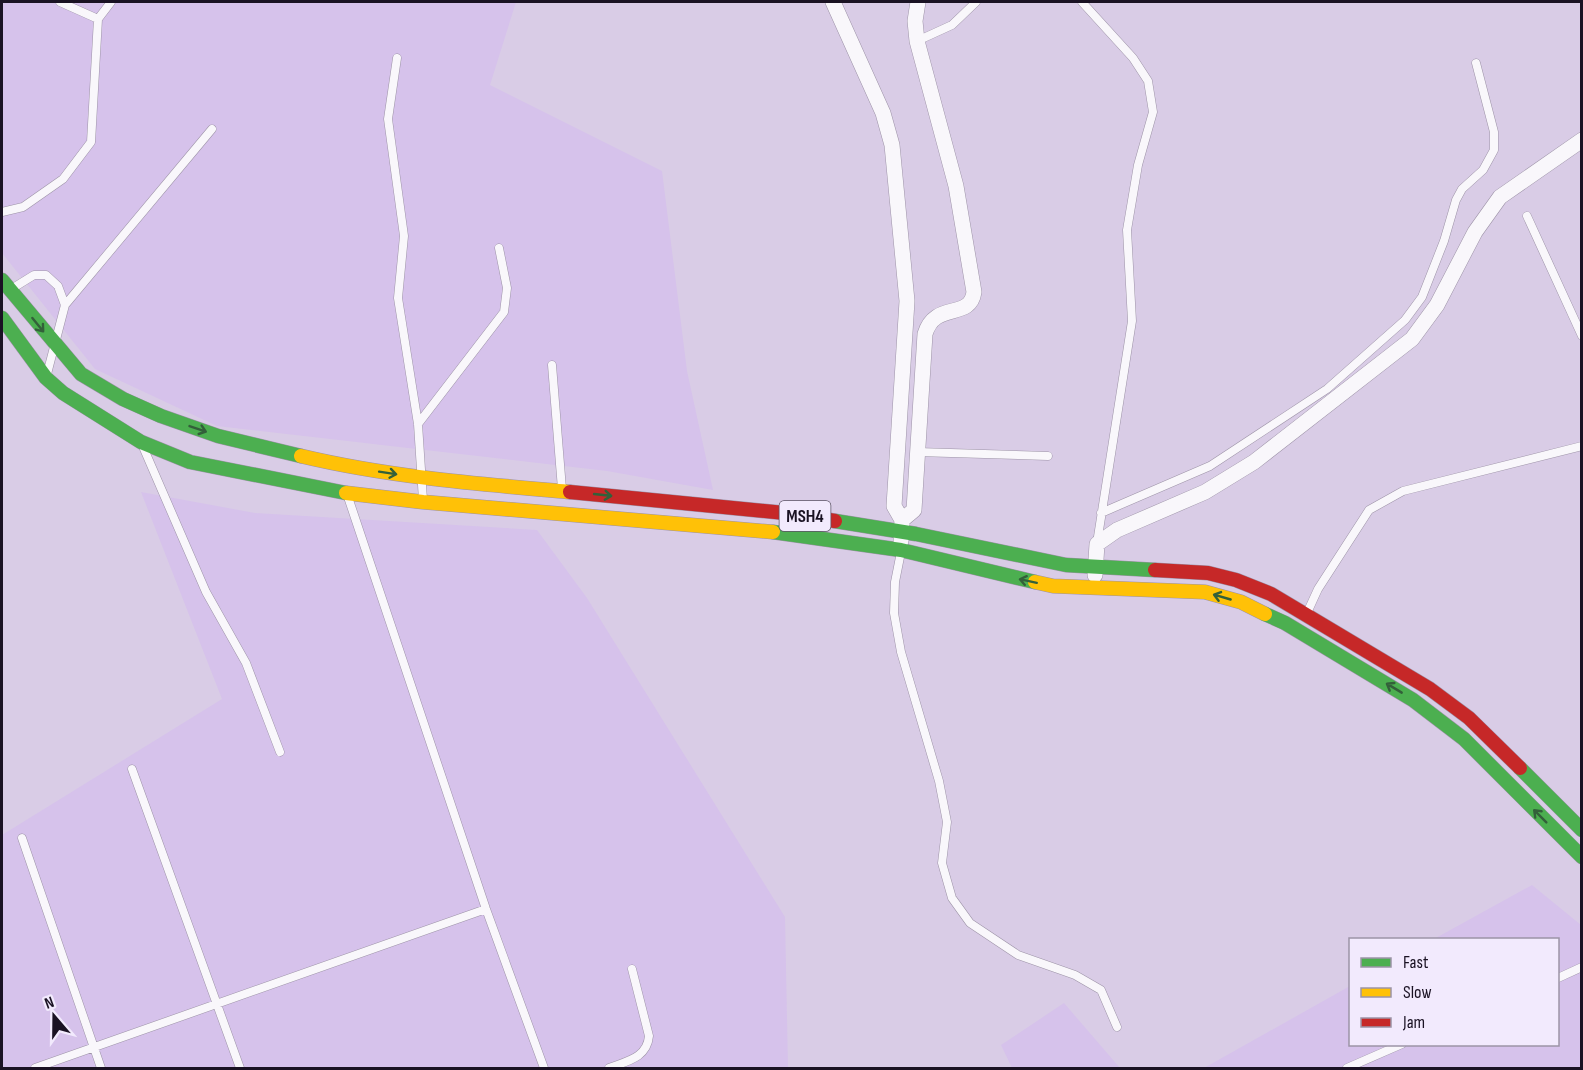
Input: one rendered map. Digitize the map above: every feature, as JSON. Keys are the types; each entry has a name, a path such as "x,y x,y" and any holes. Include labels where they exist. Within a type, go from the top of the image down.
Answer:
{"main road":[{"name":"MSH4","path":"4,288 81,374 123,399 161,416 218,436 348,466 421,478 902,526 1055,563 1096,568 1208,573 1236,580 1271,594 1430,689 1469,718 1581,830"},
{"name":"MSH4","path":"2,318 46,378 63,393 141,442 190,462 346,492 423,502 776,532 902,550 1053,586 1205,592 1241,602 1299,631 1413,700 1464,739 1581,857"}],"street":[{"path":"832,2 883,112 892,145 907,301 894,506 902,526 902,550"},
{"path":"902,526 914,510 925,334 928,325 939,314 968,305 973,300 974,292 956,186 917,42 915,21 918,2"},
{"path":"1093,587 1097,544 1117,530 1205,492 1254,462 1412,339 1437,305 1475,232 1500,197 1581,140"}],"lane":[{"path":"60,2 98,19"},
{"path":"2,212 22,207 63,179 91,142 98,19 111,2"},
{"path":"917,42 952,25 976,2"},
{"path":"1082,2 1133,58 1148,81 1153,112 1138,165 1127,230 1132,321 1097,544"},
{"path":"396,58 388,119 404,236 398,298 418,424 423,502"},
{"path":"1101,513 1210,466 1327,389 1405,320 1422,297 1444,241 1456,200 1462,189 1483,170 1494,150 1494,132 1476,63"},
{"path":"46,378 65,305 212,129"},
{"path":"1527,216 1581,336"},
{"path":"418,424 504,312 507,288 499,248"},
{"path":"4,288 34,275 46,275 58,286 65,305"},
{"path":"552,365 562,491 566,514"},
{"path":"141,442 206,592 246,663 280,752"},
{"path":"1299,631 1318,590 1369,510 1402,491 1581,446"},
{"path":"917,452 1048,456"},
{"path":"346,492 486,909 544,1068"},
{"path":"902,550 895,582 894,613 901,652 941,791 947,822 942,863 952,898 970,923 1018,955 1075,975 1101,990 1117,1027"},
{"path":"132,769 240,1068"},
{"path":"22,838 101,1068"},
{"path":"35,1068 486,909"},
{"path":"1559,977 1581,967"},
{"path":"609,1068 645,1052 648,1046 649,1036 632,969"},
{"path":"1347,1068 1397,1046"}],"shaded area":[{"path":"2,2 516,2 490,85 662,171 687,371 713,490 607,471 217,426 95,369 2,253"},
{"path":"141,492 255,513 537,530 587,598 785,917 788,1068 2,1068 2,835 222,699"},
{"path":"1532,885 1581,925 1581,1068 1204,1068 1349,987 1349,1046 1559,1046 1559,938 1436,938"},
{"path":"1064,1003 1120,1068 1012,1068 1001,1045"}],"traffic: fast":[{"path":"2,280 81,374 123,399 161,416 218,436 301,456"},
{"path":"2,318 46,378 63,393 141,442 190,462 346,493"},
{"path":"835,521 916,534 1066,565 1155,570"},
{"path":"773,532 901,550 1035,582"},
{"path":"1265,614 1285,623 1413,700 1464,739 1582,857"},
{"path":"1520,768 1582,830"}],"traffic: slow":[{"path":"301,456 401,475 570,492"},
{"path":"346,493 423,502 773,532"},
{"path":"1035,582 1053,586 1205,592 1241,602 1265,614"}],"traffic: jam":[{"path":"570,492 795,514 835,521"},
{"path":"1155,570 1208,573 1236,580 1271,594 1430,689 1469,718 1520,768"}]}
